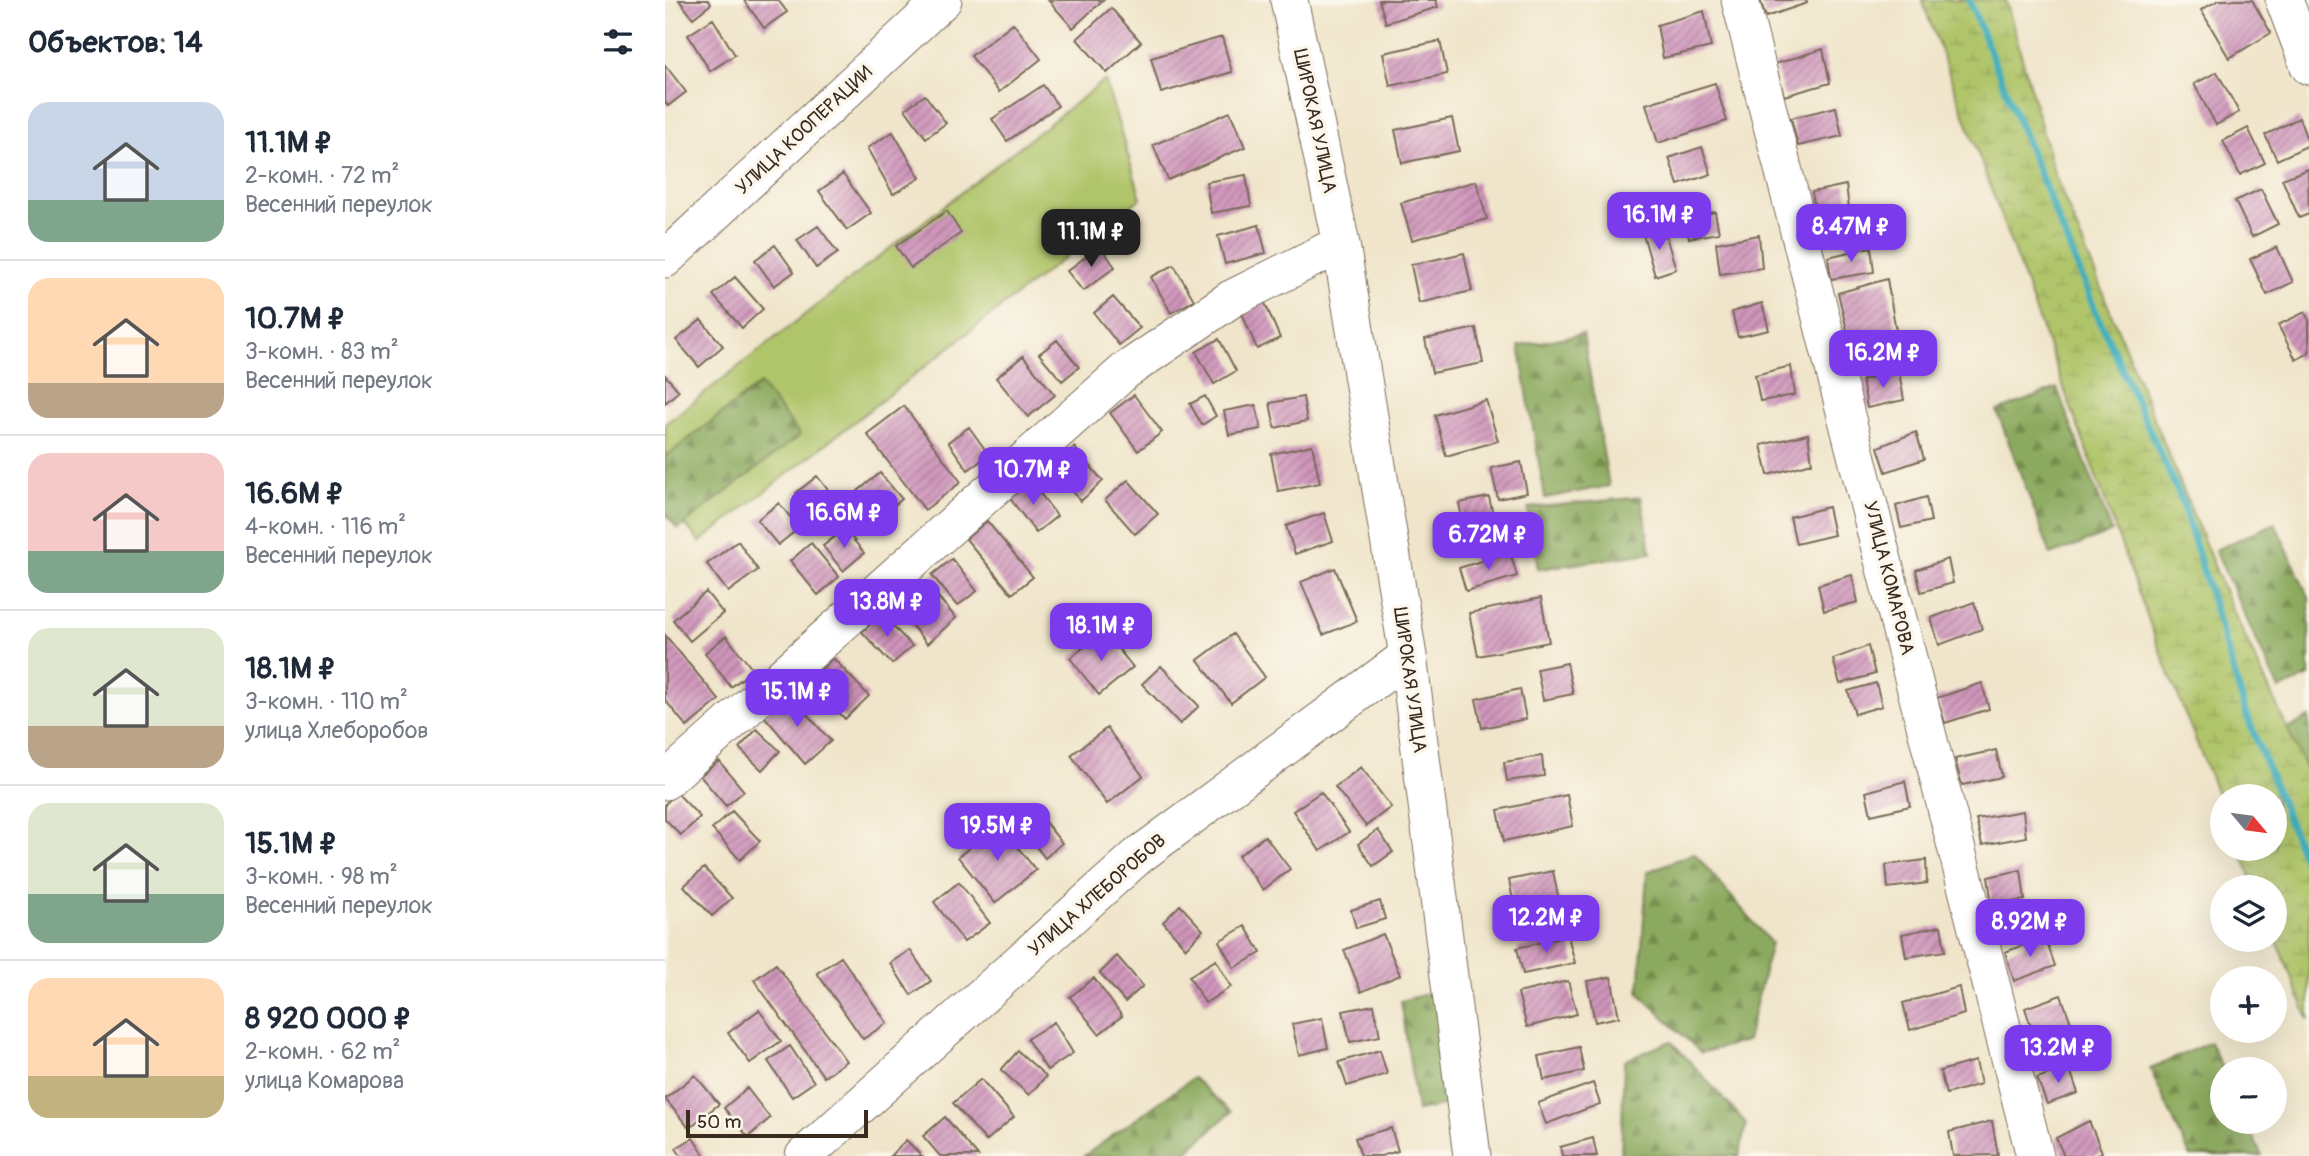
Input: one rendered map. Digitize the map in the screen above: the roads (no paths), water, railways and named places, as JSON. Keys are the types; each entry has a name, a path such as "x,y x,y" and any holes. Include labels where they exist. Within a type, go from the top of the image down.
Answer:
{"street":[{"name":"УЛИЦА КООПЕРАЦИИ","path":"665,259 943,0"},
{"name":"ШИРОКАЯ УЛИЦА","path":"1289,0 1341,244 1408,656 1472,1156"},
{"name":"УЛИЦА КОМАРОВА","path":"1740,0 2035,1156"},
{"path":"2284,0 2309,66"},
{"path":"665,781 1125,371 1231,299 1341,244"},
{"name":"УЛИЦА ХЛЕБОРОБОВ","path":"804,1156 1138,856 1408,656"}],"waterway":[{"path":"1969,0 2095,310 2182,501 2247,716 2309,872"}]}
